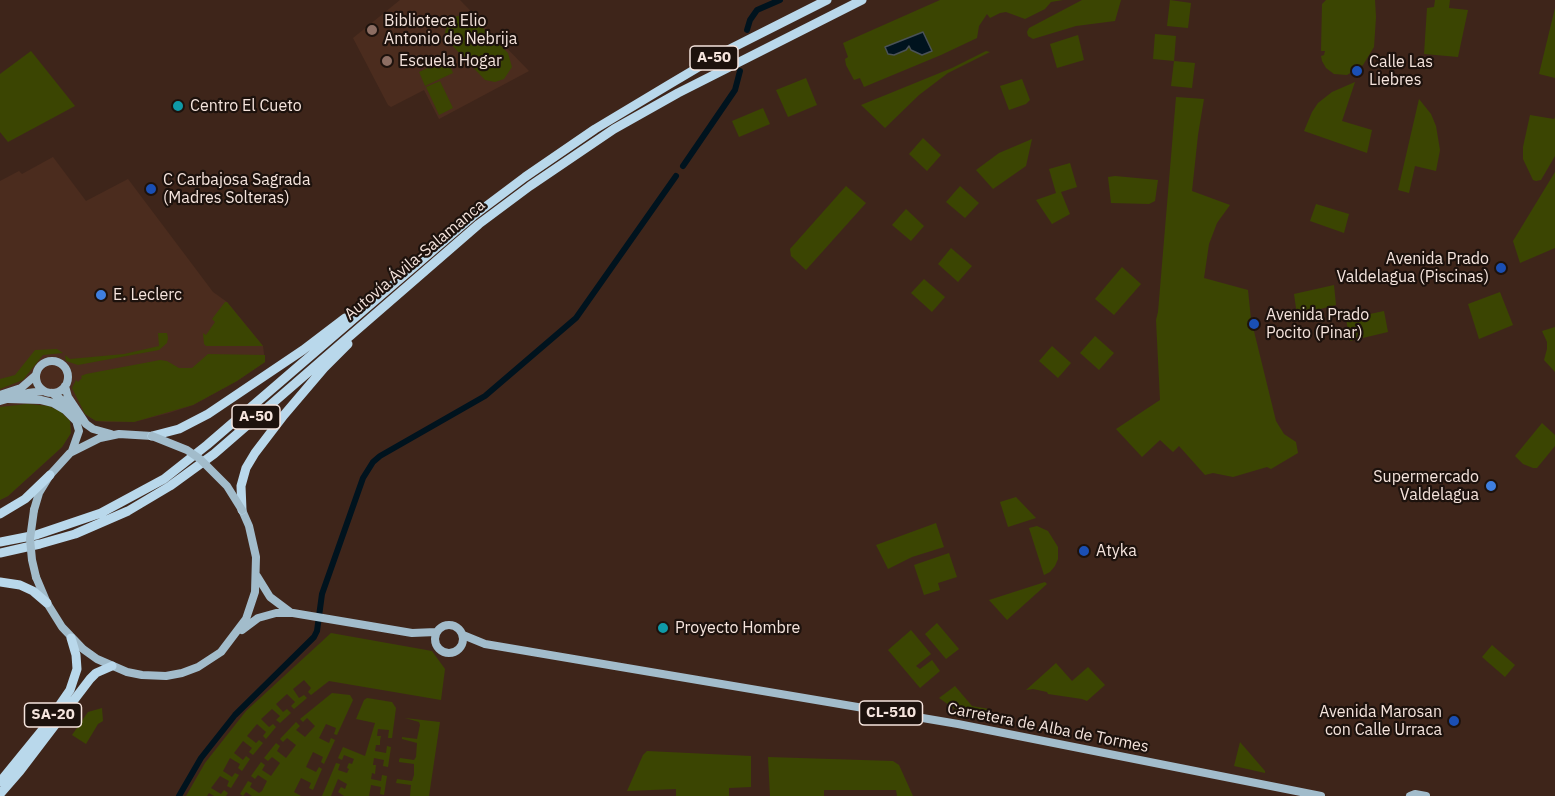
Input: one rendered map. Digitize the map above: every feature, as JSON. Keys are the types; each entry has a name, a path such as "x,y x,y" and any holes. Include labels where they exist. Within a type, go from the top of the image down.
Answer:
{"highway":[{"name":"Autovía Ávila-Salamanca","path":"0,542 36,535 101,513 164,478 207,446 474,216 525,177 595,129 724,52 827,0"},
{"name":"Autovía Ávila-Salamanca","path":"0,553 75,534 128,511 170,486 214,454 479,224 530,186 614,129 678,93 862,0"},
{"path":"152,436 179,429 208,414 389,288"},
{"path":"242,510 242,486 246,468 265,439 324,368 380,309"},
{"path":"0,514 26,499 50,475"},
{"path":"0,582 20,585 33,591 46,603"},
{"name":"SA-20","path":"0,782 44,729 70,690 77,669 71,638"},
{"name":"SA-20","path":"0,794 90,679 96,673 112,666"}],"main road":[{"path":"0,395 21,388 47,362 58,362 66,370 68,376 62,390 28,393 4,400"},
{"path":"36,375 38,384 66,403 79,431 70,453 50,475 39,493 34,510 30,538 32,561 46,603 71,638 90,654 112,666 142,675 166,676 182,673 221,652 246,619 251,605 256,574 253,542 242,510 212,469 187,450 152,436 104,433 93,429 86,424 68,397 65,386"},
{"path":"4,400 47,401 65,410 76,421"},
{"path":"70,453 100,438 119,434"},
{"name":"CL-510","path":"256,574 270,597 293,613"},
{"name":"CL-510","path":"236,634 258,618 293,613 412,633 436,632 442,626 450,625 458,628 463,635"},
{"path":"435,643 436,632"},
{"name":"CL-510","path":"412,633 435,643 439,650 447,653 453,653 460,648"},
{"path":"460,648 463,635"},
{"name":"Carretera de Alba de Tormes","path":"463,635 485,644 958,724 1321,796"},
{"name":"Carretera de Alba de Tormes","path":"460,648 485,644"},
{"path":"1410,796 1415,794 1426,796"}],"shaded area":[{"path":"400,0 460,0 529,71 439,119 424,90 391,107 353,38"},
{"path":"53,157 86,201 128,179 213,292 227,302 263,346 265,362 237,381 193,405 169,413 134,422 96,421 84,414 70,421 71,433 62,447 8,496 0,500 0,181 19,171 22,174"}],"green space":[{"path":"940,0 1063,0 1051,2 1045,9 1025,19 1006,12 990,18 987,14 979,26 977,38 864,87 860,78 854,80 846,65 845,59 848,57 843,43"},
{"path":"1082,0 1121,0 1115,21 1076,26 1033,39 1028,36 1029,28"},
{"path":"1170,0 1191,3 1188,28 1167,26"},
{"path":"1326,0 1375,0 1374,47 1363,65 1347,75 1334,74 1326,68 1322,61 1321,56 1325,51 1321,51 1322,4"},
{"path":"1435,0 1450,0 1449,8 1468,10 1458,57 1424,54 1427,8 1434,7"},
{"path":"1555,8 1555,78 1539,74"},
{"path":"463,15 474,19 508,53 512,67 504,79 495,82 485,80 446,39 445,32 448,23 454,17"},
{"path":"1155,34 1176,36 1174,61 1153,59"},
{"path":"1078,35 1084,60 1057,68 1050,44"},
{"path":"31,51 75,106 8,142 0,132 0,74"},
{"path":"986,51 990,52 948,73 919,95 885,128 861,105 952,68"},
{"path":"447,59 453,73 425,86 419,72"},
{"path":"1174,61 1195,63 1192,88 1171,86"},
{"path":"806,78 817,105 788,117 776,90"},
{"path":"1022,79 1030,100 1026,104 1009,110 1000,86"},
{"path":"440,81 453,108 439,115 426,87"},
{"path":"1355,82 1342,121 1372,130 1367,153 1304,131 1318,103 1332,92"},
{"path":"1176,97 1204,99 1192,191 1230,205 1217,223 1209,244 1204,278 1248,290 1251,319 1276,421 1284,434 1296,442 1298,453 1271,469 1267,467 1233,477 1213,473 1205,475 1179,446 1173,452 1160,440 1142,457 1116,429 1160,400 1156,320"},
{"path":"1419,99 1431,114 1436,126 1440,150 1436,171 1415,166 1409,193 1398,190"},
{"path":"763,108 770,124 739,137 732,121"},
{"path":"1530,115 1554,119 1555,117 1555,156 1541,180 1536,181 1533,180 1523,159 1523,147"},
{"path":"923,138 941,155 927,171 909,154"},
{"path":"1032,139 1026,166 993,189 976,170 999,153"},
{"path":"1070,163 1077,187 1061,192 1070,214 1052,224 1036,200 1056,193 1049,169"},
{"path":"1555,172 1555,248 1520,263 1513,241"},
{"path":"1108,177 1158,180 1155,201 1149,204 1111,203"},
{"path":"846,186 866,203 806,270 791,256 790,249"},
{"path":"960,186 979,203 965,218 946,202"},
{"path":"1316,204 1349,214 1344,233 1310,221"},
{"path":"906,209 924,226 911,241 892,225"},
{"path":"951,248 972,266 958,282 938,264"},
{"path":"1122,267 1141,284 1114,315 1095,299"},
{"path":"924,279 945,297 932,312 911,293"},
{"path":"1334,285 1336,305 1297,315 1294,294"},
{"path":"1500,292 1513,325 1479,339 1468,304"},
{"path":"225,302 263,346 206,346 204,344 203,333 206,335 215,322 212,319"},
{"path":"1384,311 1388,332 1350,341 1346,319"},
{"path":"1555,327 1555,372 1544,360 1547,342 1542,331"},
{"path":"158,333 167,333 168,338 167,343 159,350 78,365 66,361 65,355 70,359 124,354 159,346"},
{"path":"1095,336 1114,353 1099,370 1080,353"},
{"path":"1052,346 1071,363 1058,378 1039,361"},
{"path":"57,349 63,353 43,355 23,380 0,389 0,379 15,375 35,350"},
{"path":"208,354 265,355 265,362 237,381 193,405 134,422 96,421 85,414 72,388 76,380 78,382 81,376 86,374 160,360 179,368 192,368"},
{"path":"27,404 49,406 61,412 70,421 71,433 62,447 8,496 0,500 0,407"},
{"path":"1542,423 1555,435 1555,446 1537,468 1533,468 1523,464 1515,456"},
{"path":"1016,497 1036,518 1008,527 1000,502"},
{"path":"936,523 944,547 912,557 888,569 876,545"},
{"path":"1037,526 1048,531 1058,547 1058,559 1055,566 1044,575 1029,528"},
{"path":"949,553 957,577 938,583 940,590 924,595 914,565"},
{"path":"1045,582 1047,584 1007,620 989,600"},
{"path":"937,623 959,649 946,659 925,634"},
{"path":"911,630 931,654 916,666 920,669 932,660 940,671 920,688 888,650"},
{"path":"331,633 432,651 445,669 441,700 329,681 311,695 308,692 311,688 304,680 293,689 299,698 304,695 307,698 294,709 291,706 295,702 287,694 276,704 283,712 287,709 291,713 280,723 276,720 280,716 272,709 261,719 269,727 273,724 276,727 266,739 263,736 266,732 257,724 247,736 256,743 259,740 263,743 253,755 249,752 252,748 243,741 234,753 243,760 246,756 250,759 242,771 238,768 240,764 230,758 223,771 232,777 235,773 239,775 231,788 227,786 229,781 220,776 211,788 221,794 224,790 228,793 226,796 214,796 209,793 207,796 186,796 205,763 246,711"},
{"path":"1492,645 1515,665 1505,677 1482,657"},
{"path":"1056,663 1072,681 1088,667 1105,685 1087,701 1033,689 1026,690"},
{"path":"955,686 972,706 989,709 988,716 956,710 939,698"},
{"path":"332,693 350,695 353,700 337,735 334,734 336,728 326,724 319,738 329,743 331,738 335,740 324,764 321,762 323,757 313,752 306,767 316,772 319,767 322,769 313,790 309,788 311,783 301,778 294,792 301,796 252,796 246,792 243,796 240,794 248,781 252,783 250,787 259,793 262,791 267,781 258,775 255,779 251,776 261,762 265,765 262,770 271,776 280,763 272,757 268,761 264,758 276,743 280,746 277,751 286,758 296,745 287,738 283,742 280,739 296,722 300,726 296,730 305,737 315,726 307,718 303,722 300,719"},
{"path":"367,698 392,702 396,708 392,738 388,738 389,730 378,729 377,736 381,736 380,745 376,745 375,751 386,753 387,746 391,747 388,767 383,766 384,760 374,758 375,774 372,773 371,779 381,781 382,775 387,776 384,795 380,794 381,787 371,785 369,796 344,796 338,792 341,787 345,789 347,784 338,779 331,796 322,796 336,763 340,764 338,770 347,773 349,763 352,764 354,759 344,755 342,760 338,758 343,747 365,756 375,723 356,719"},
{"path":"102,708 103,721 98,724 86,744 72,735 88,712"},
{"path":"405,718 440,722 429,796 410,796 411,785 396,783 397,779 412,781 414,775 414,764 399,762 399,760 400,758 414,760 416,757 417,743 402,739 402,737 417,739 420,725 419,722"},
{"path":"1240,742 1265,771 1265,773 1234,766"},
{"path":"647,751 751,756 751,787 729,788 729,796 676,796 676,789 627,791"},
{"path":"768,757 893,761 899,765 913,796 897,796 896,790 824,790 824,796 770,796"}],"water":[{"path":"923,32 932,51 922,55 911,50 909,46 906,50 894,55 888,54 885,47"}],"waterway":[{"path":"747,30 757,10 780,0"},
{"path":"683,166 735,90 740,71"},
{"path":"179,796 201,758 235,715 314,637 317,631 322,594 363,478 373,462 485,396 576,318 676,176"}],"place":[{"name":"Biblioteca Elio Antonio de Nebrija","path":"372,30"},
{"name":"Escuela Hogar","path":"387,61"},
{"name":"Calle Las Liebres","path":"1357,71"},
{"name":"Centro El Cueto","path":"178,106"},
{"name":"C Carbajosa Sagrada (Madres Solteras)","path":"151,189"},
{"name":"Avenida Prado Valdelagua (Piscinas)","path":"1501,268"},
{"name":"E. Leclerc","path":"101,295"},
{"name":"Avenida Prado Pocito (Pinar)","path":"1254,324"},
{"name":"Supermercado Valdelagua","path":"1491,486"},
{"name":"Atyka","path":"1084,551"},
{"name":"Proyecto Hombre","path":"663,628"},
{"name":"Avenida Marosan con Calle Urraca","path":"1454,721"}]}
